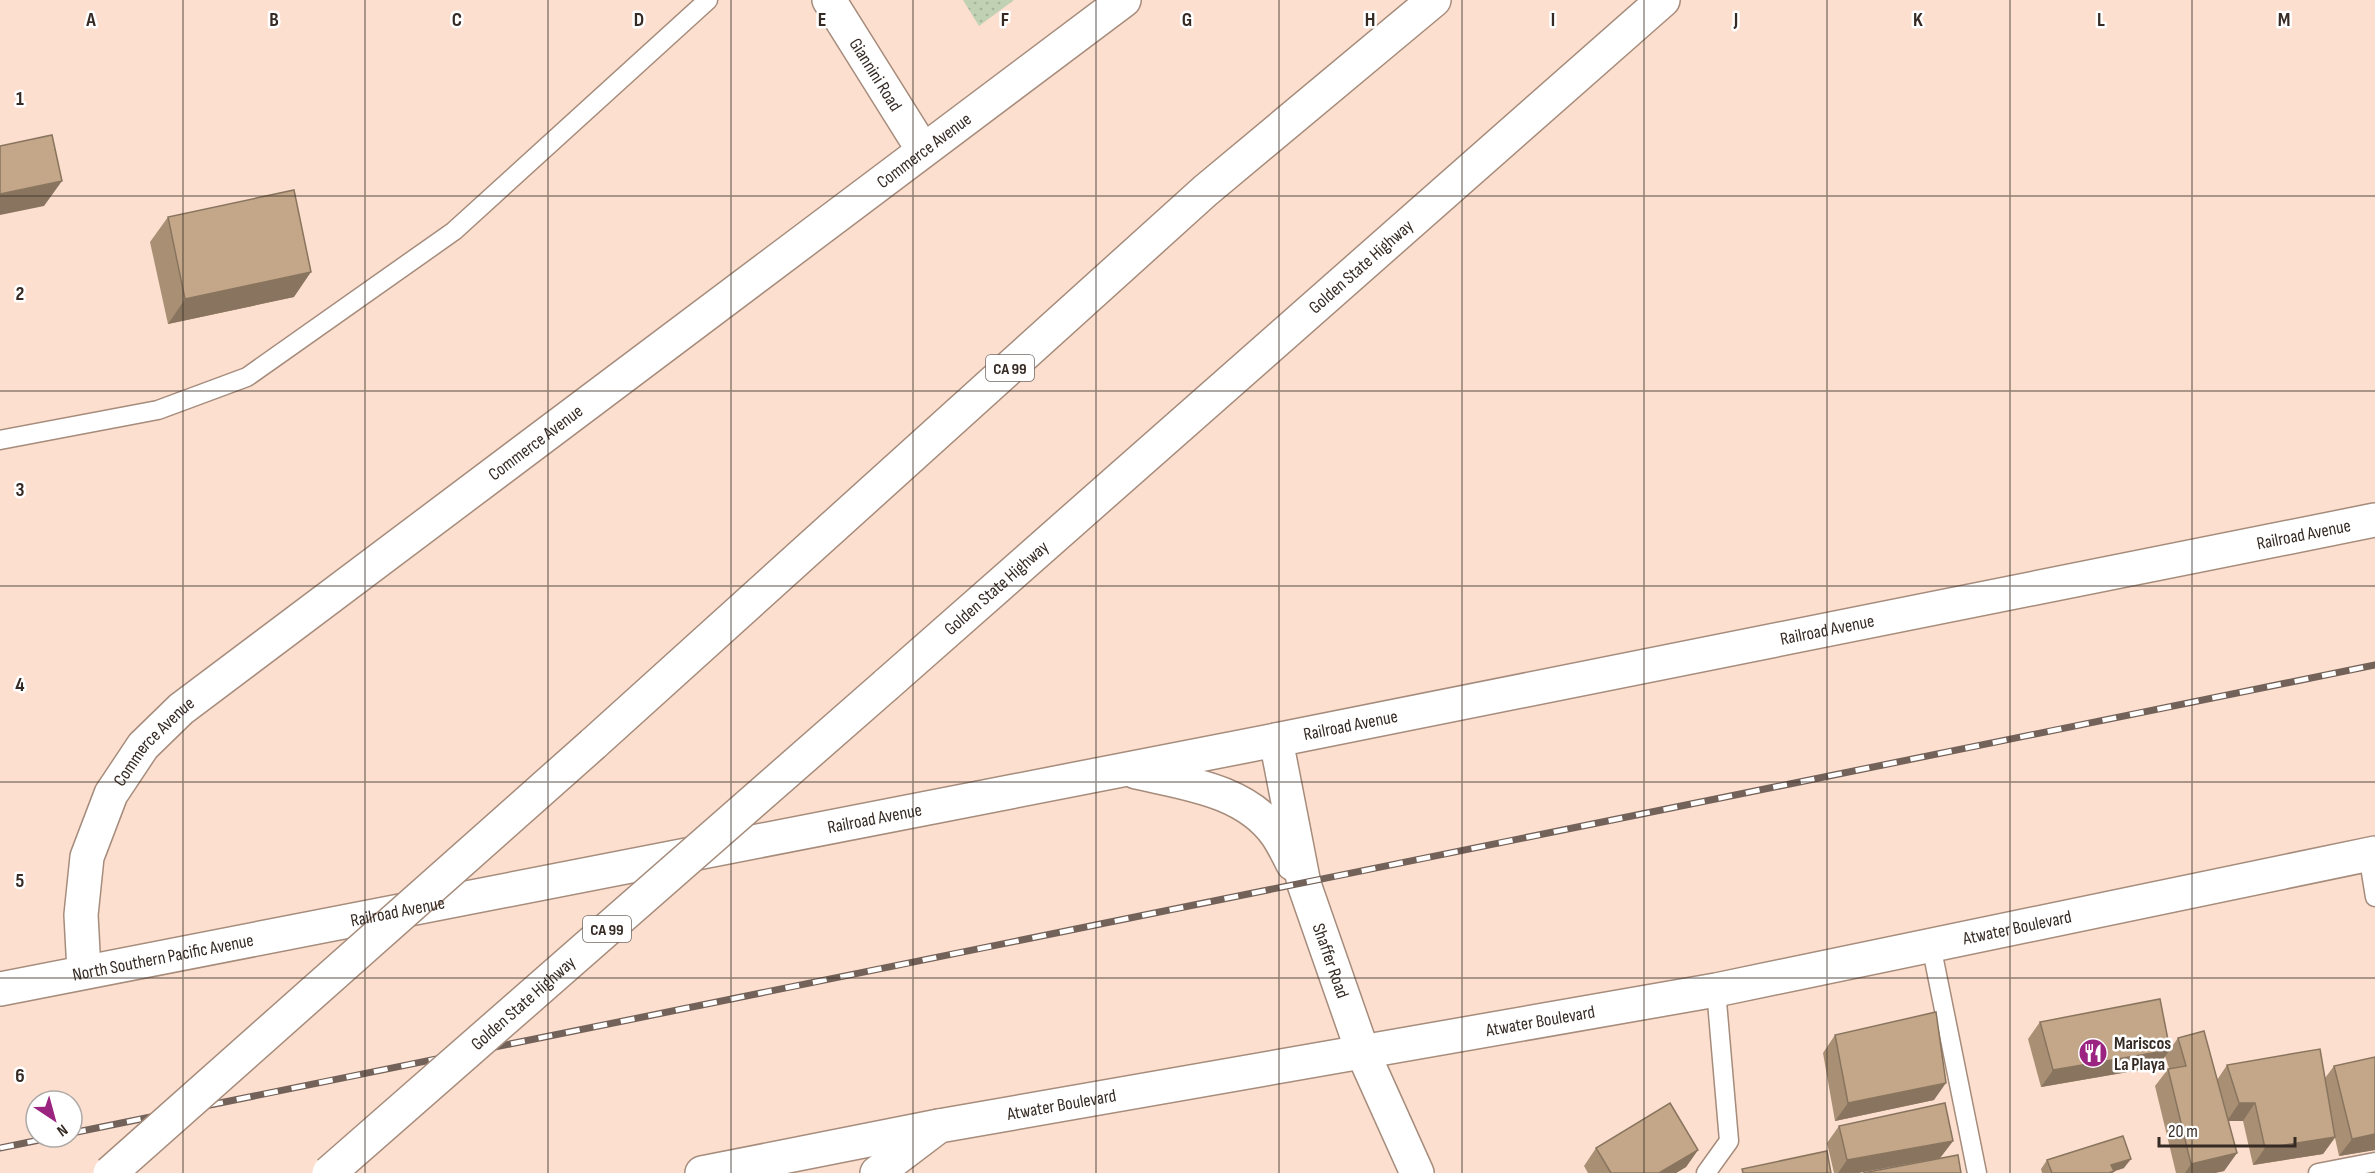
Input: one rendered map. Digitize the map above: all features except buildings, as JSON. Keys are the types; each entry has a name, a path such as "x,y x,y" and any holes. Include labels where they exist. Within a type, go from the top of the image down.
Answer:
{"main road":[{"name":"Giannini Road","path":"829,0 923,150"},
{"name":"Commerce Avenue","path":"84,971 81,915 87,857 111,794 143,746 181,709 1124,0"},
{"name":"CA 99","path":"110,1173 593,744 1205,191 1434,0"},
{"name":"Golden State Highway","path":"329,1173 1662,0"},
{"name":"Railroad Avenue","path":"326,926 1276,740 2375,520"},
{"name":"Shaffer Road","path":"1276,740 1304,884 1363,1053 1417,1173"},
{"path":"1125,769 1216,792 1253,811 1276,834 1304,884"},
{"name":"Atwater Boulevard","path":"702,1173 939,1126 1716,990 2372,853"},
{"name":"North Southern Pacific Avenue","path":"0,989 326,926"},
{"path":"877,1173 939,1126"}],"lane":[{"path":"0,440 158,410 247,377 454,231 708,0"},
{"path":"2372,853 2375,897"},
{"path":"1931,945 1977,1173"},
{"path":"1706,1173 1729,1141 1716,990"},
{"path":"2318,1173 2375,1162"}],"green space":[{"path":"963,0 1014,0 979,26"}],"railway":[{"path":"84,1131 2375,665"},
{"path":"0,1148 24,1143"}],"place":[{"name":"Mariscos La Playa","path":"2093,1053"}]}
